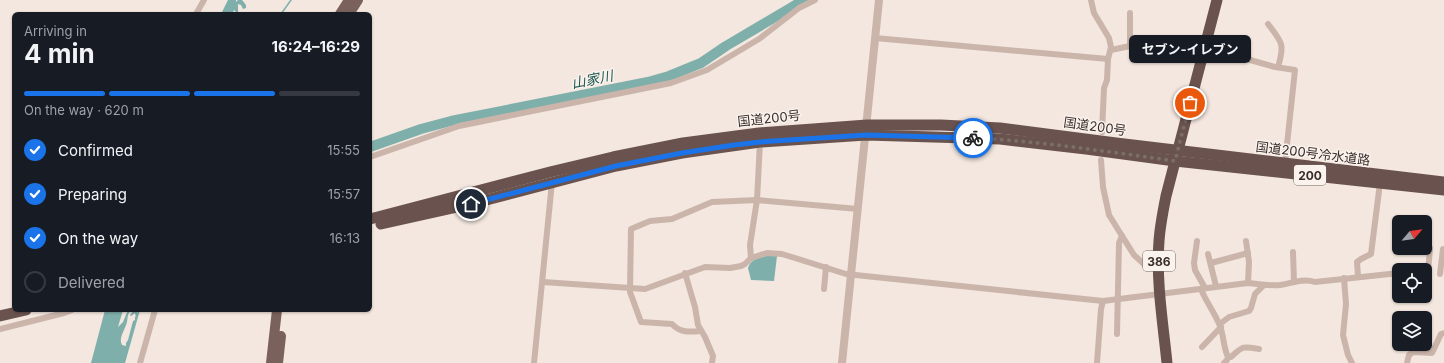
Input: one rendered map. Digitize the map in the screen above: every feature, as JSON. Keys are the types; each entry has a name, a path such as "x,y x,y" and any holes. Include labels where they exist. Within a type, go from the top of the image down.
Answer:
{"highway":[{"path":"1175,161 1217,0"},
{"name":"国道200号","path":"372,218 613,157 683,143 759,133 866,130 941,125 1000,128 1178,150"},
{"name":"国道200号","path":"372,226 471,204 616,166 675,154 760,142 866,130 1000,139 1175,161 1444,190"},
{"name":"国道200号冷水道路","path":"1178,150 1444,182"},
{"name":"386","path":"1167,363 1160,294 1159,241 1162,218 1175,161"},
{"path":"0,316 17,312"}],"main road":[{"path":"341,12 349,0"},
{"path":"350,12 358,0"},
{"path":"271,363 277,312"},
{"path":"278,363 284,312"}],"street":[{"path":"197,12 204,0"},
{"path":"372,156 459,126 671,83 707,70 759,39 799,8 815,0"},
{"path":"842,363 879,0"},
{"path":"1091,0 1094,13 1109,38 1111,50 1108,59 1107,80 1104,88 1102,132"},
{"path":"1130,12 1130,46"},
{"path":"1268,24 1282,44 1278,67"},
{"path":"875,38 1108,59"},
{"path":"1111,50 1130,46 1159,47 1185,44 1205,46 1242,56 1243,58 1295,70 1285,163"},
{"path":"751,258 750,246 757,200 760,142"},
{"path":"1101,160 1106,204 1109,215 1134,256 1145,265 1159,270"},
{"path":"534,363 552,182"},
{"path":"1358,276 1357,262 1371,254 1380,183"},
{"path":"701,331 687,332 675,328 672,324 641,322 630,288 631,229 650,221 672,219 712,202 757,200 858,209"},
{"path":"1117,334 1119,300 1119,243 1122,236"},
{"path":"1197,241 1194,263 1195,270 1203,289 1206,302 1220,326 1225,351 1231,360"},
{"path":"1246,241 1249,262 1248,283"},
{"path":"1432,274 1442,275 1442,249"},
{"path":"1293,252 1294,282"},
{"path":"542,282 645,289 685,273 705,267 730,268 741,266 751,258 767,253 782,254 851,274 1103,301 1203,289 1216,286 1248,283 1264,285 1281,284 1302,280 1315,282 1358,276 1392,274"},
{"path":"1211,263 1248,253"},
{"path":"1208,254 1216,286"},
{"path":"824,289 826,267"},
{"path":"685,273 696,307 698,325 713,356 712,363"},
{"path":"1344,278 1346,304 1343,335 1348,355 1352,363"},
{"path":"1202,347 1229,317 1249,311 1255,294 1264,285"},
{"path":"1097,363 1101,309 1103,301"},
{"path":"0,329 67,312"},
{"path":"140,363 153,312"},
{"path":"1407,363 1413,352 1432,353 1441,334 1444,332"},
{"path":"1224,363 1227,360 1231,360 1241,348 1259,348"}],"water":[{"path":"228,0 236,0 236,2 238,0 242,0 246,5 246,8 243,9 241,5 238,4 238,12 234,10 233,12 222,12"},
{"path":"771,255 777,256 774,281 751,280 748,268 751,262 757,258"},
{"path":"104,312 122,312 118,327 123,322 127,312 130,312 121,340 122,345 126,346 133,321 135,320 135,316 136,317 135,313 131,316 130,315 132,312 137,312 137,314 138,312 139,312 125,363 91,363"}],"waterway":[{"path":"282,12 291,0"},
{"name":"山家川","path":"372,146 421,129 451,121 648,82 669,76 701,63 726,46 804,0"}],"way so far":[{"path":"973,138 1000,139 1175,161 1190,103"}],"place":[{"name":"セブン-イレブン","path":"1190,103"}],"route":[{"path":"471,204 616,166 682,153 734,145 866,135 973,138"}]}
